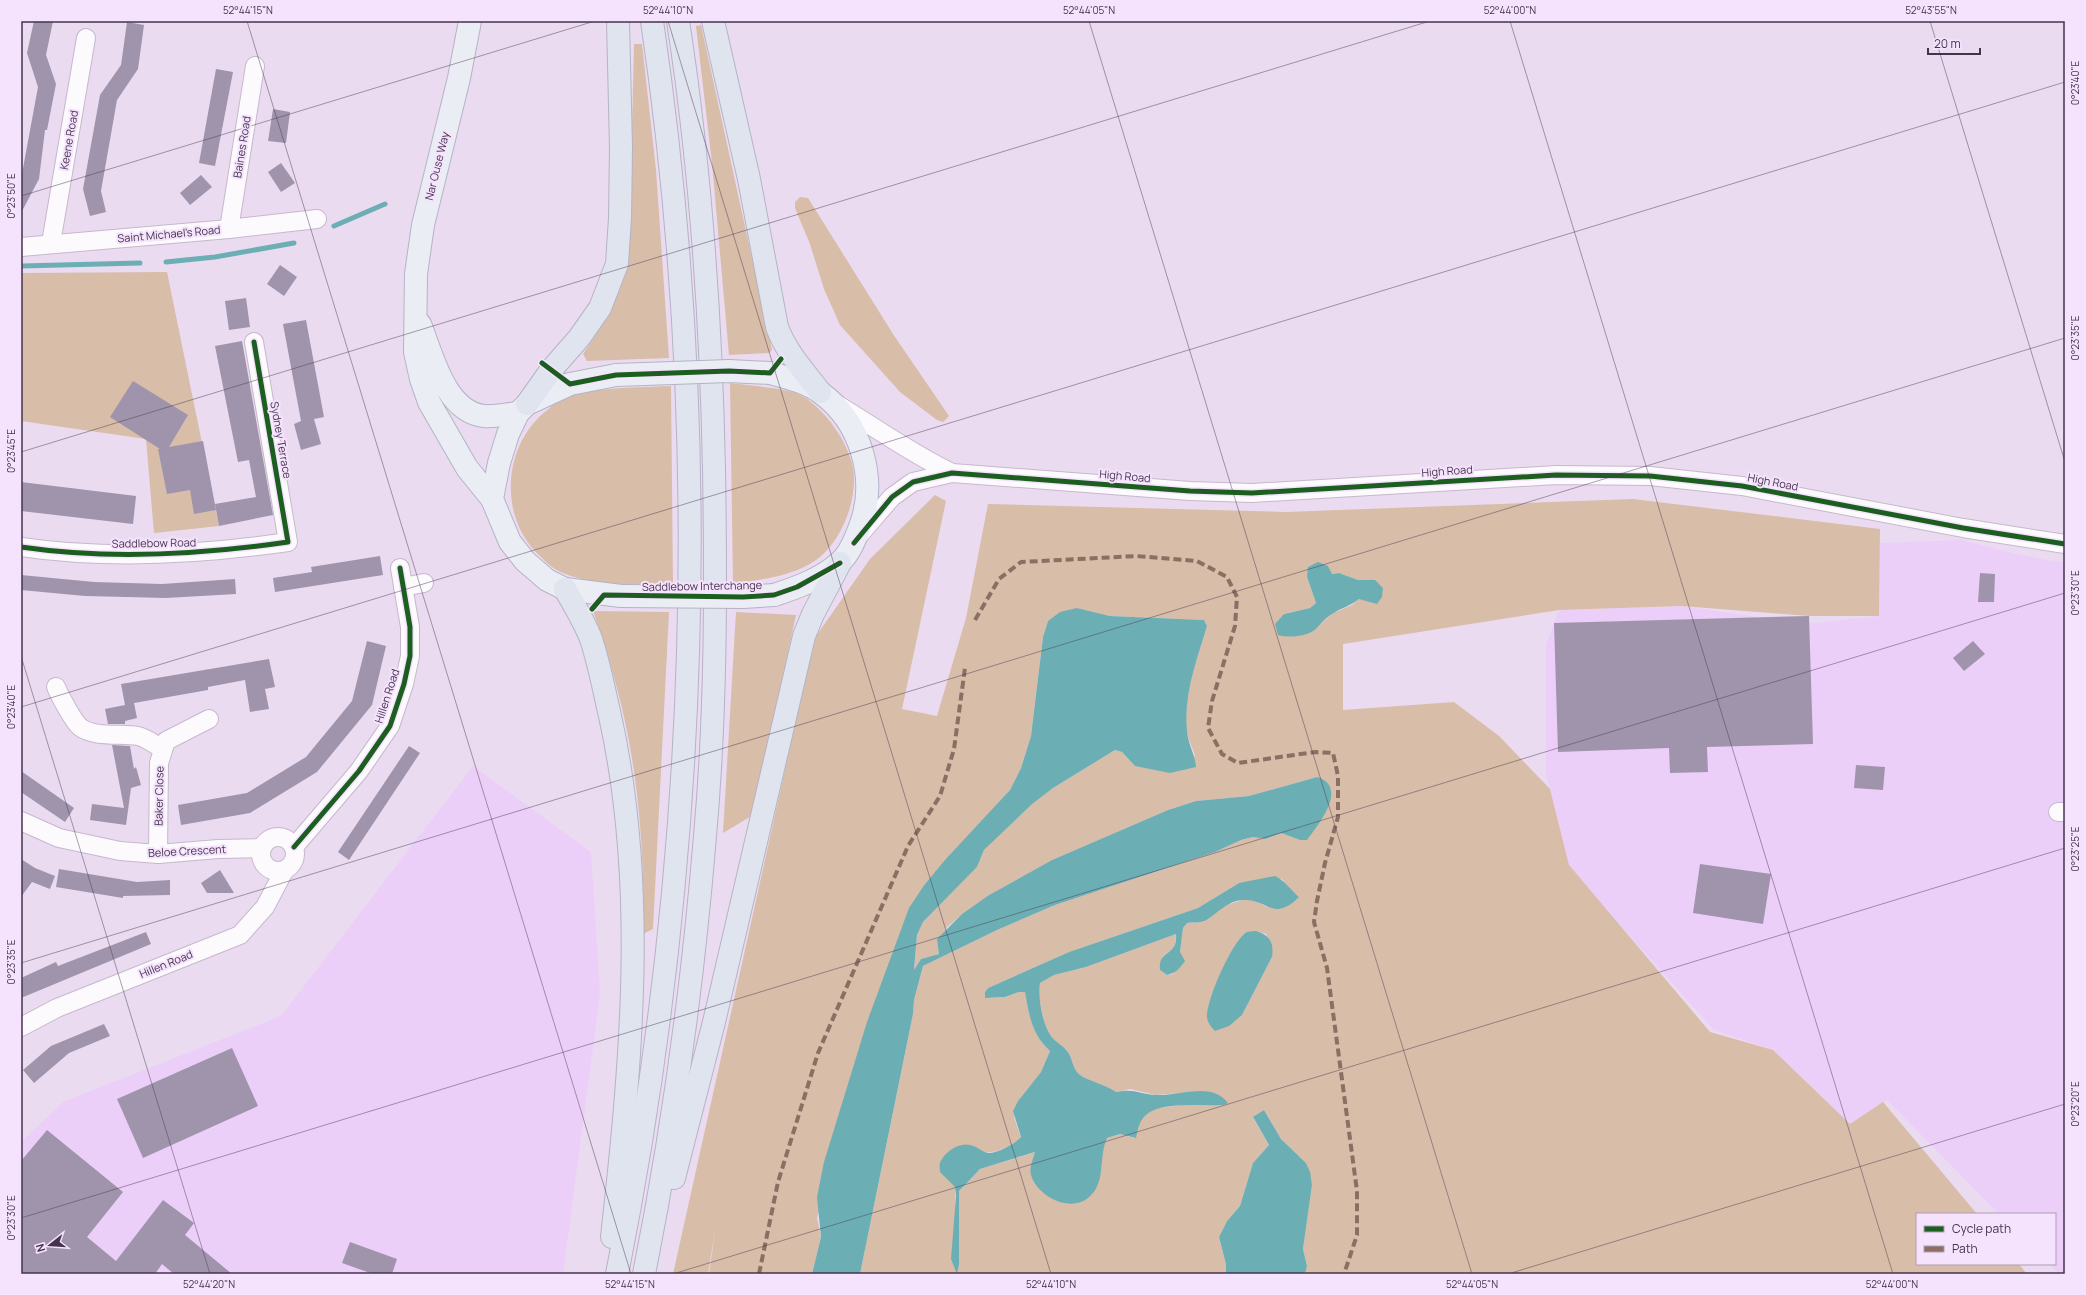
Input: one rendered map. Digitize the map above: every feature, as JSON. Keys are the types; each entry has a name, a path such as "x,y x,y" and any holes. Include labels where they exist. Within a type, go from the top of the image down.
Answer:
{"highway":[{"path":"522,409 551,370 579,338 600,308 616,264 620,218 621,148 618,21"},
{"path":"617,1274 632,1200 660,1016 679,827 686,701 690,552 686,373 680,263 652,21"},
{"path":"644,1274 658,1203 686,1018 705,834 712,712 715,551 712,389 696,165 678,21"},
{"path":"713,21 749,179 777,327 781,340 789,353 826,397"},
{"path":"650,1274 714,1022 804,636 813,614 840,563"},
{"path":"565,589 581,615 591,639 617,749 626,815 631,880 633,953 630,1021 622,1144 608,1274"}],"main road":[{"name":"Nar Ouse Way","path":"470,21 459,78 423,225 416,274 415,352 421,380 429,402 467,468 492,499"},
{"name":"Nar Ouse Way","path":"416,314 444,385 455,401 468,411 484,416 522,409"},
{"name":"Saddlebow Interchange","path":"492,499 510,542 525,561 547,580 565,589 621,596 743,597 774,595 797,587 840,563 854,543 864,513 868,492 867,468 858,440 826,397 796,379 770,374 730,371 616,375 570,384 522,409"},
{"path":"492,499 499,463 508,434 522,409"}],"street":[{"name":"Keene Road","path":"51,243 86,38"},
{"name":"Baines Road","path":"229,229 255,66"},
{"name":"Saint Michael's Road","path":"21,247 51,243 229,229 317,219"},
{"name":"Sydney Terrace","path":"254,342 288,542"},
{"name":"High Road","path":"826,397 912,452 952,473"},
{"name":"High Road","path":"854,543 892,497 913,482 952,473 1190,491 1252,493 1556,475 1650,476 1742,486 1963,528 2065,544"},
{"name":"Saddlebow Road","path":"21,547 95,554 162,555 229,550 288,542"},
{"name":"Hillen Road","path":"21,1027 57,1008 240,935 265,907 284,871 293,863 295,852 294,847 359,771 390,726 404,684 410,656 410,626 400,568"},
{"path":"403,587 424,583"},
{"path":"56,687 61,700 80,727 105,735 122,734 140,737 163,749 166,741 209,719"},
{"name":"Baker Close","path":"158,854 159,763 163,749"},
{"name":"Beloe Crescent","path":"21,820 59,838 120,851 158,854 218,849 262,848"},
{"path":"284,871 273,871 264,864 261,853 262,848 265,843 275,837 286,839 294,847"}],"shaded area":[{"path":"701,25 772,350 769,353 729,355 712,163 696,26"},
{"path":"634,44 642,44 656,170 669,358 587,361 583,354 608,317 621,287 629,253"},
{"path":"800,197 808,198 893,334 949,416 943,422 937,420 900,392 840,325 824,289 810,244 795,208 795,202"},
{"path":"167,272 219,526 154,533 146,439 21,421 21,273"},
{"path":"730,383 782,390 796,393 806,399 826,417 843,441 853,466 854,477 854,488 849,512 839,534 825,553 807,566 787,574 733,584"},
{"path":"671,386 673,584 612,584 583,579 555,569 543,559 527,541 517,523 512,503 511,483 514,463 521,443 531,426 556,402 572,395 614,388"},
{"path":"935,495 946,501 902,709 937,716 966,618 988,504 1286,512 1633,499 1880,529 1879,616 1809,616 1681,606 1559,610 1343,644 1343,710 1454,702 1499,736 1550,789 1569,865 1710,1032 1773,1050 1850,1124 1883,1102 1976,1213 1916,1213 1916,1265 2020,1265 2027,1274 1305,1274 1307,1266 1303,1249 1312,1185 1306,1163 1281,1139 1264,1110 1253,1118 1269,1145 1253,1163 1240,1206 1227,1221 1219,1237 1226,1264 1226,1274 860,1274 913,1014 914,1000 923,966 997,930 1055,905 1215,852 1241,840 1253,837 1265,839 1281,833 1300,840 1317,777 1249,796 1196,801 1168,810 1052,860 989,895 962,914 946,928 939,954 921,959 914,971 917,935 923,922 977,867 984,850 1032,803 1053,788 1115,750 1122,752 1135,766 1195,756 1187,733 1186,707 1191,679 1207,626 1204,620 1110,616 1077,608 1048,621 1043,637 1031,736 1021,768 1010,790 925,884 817,1218 821,1237 812,1274 709,1274 716,1225 708,1274 673,1274 814,639 870,559","holes":["1339,573 1358,580 1375,580 1352,605 1331,614 1315,630 1283,614 1310,608 1316,603 1307,577","1282,879 1286,885 1299,897 1267,907 1254,900 1242,900 1224,906 1204,922 1187,923 1183,928 1180,952 1173,974 1167,975 1160,970 1164,955 1172,949 1176,942 1176,934 1086,967 1054,975 1040,983 1041,1010 1045,1024 1053,1038 1067,1051 1077,1073 1116,1092 1130,1089 1156,1095 1202,1091 1176,1106 1157,1108 1146,1114 1140,1121 1135,1138 1120,1134 1107,1138 1102,1147 1101,1173 1032,1162 1036,1152 980,1169 959,1191 959,1264 957,1273 955,1187 970,1145 983,1151 994,1152 1009,1146 1021,1138 1014,1117 1018,1101 1041,1072 1050,1051 1039,1039 1036,1032 1030,1016 1025,992 1019,992 1005,997 985,998 985,992 988,988 1069,952 1198,908 1239,883","1257,931 1266,934 1272,957 1242,1015 1247,932"]},
{"path":"1961,540 2020,555 2065,563 2065,1274 2059,1274 2050,1265 2056,1265 2056,1213 1998,1213 1887,1100 1850,1124 1773,1050 1714,1030 1570,869 1546,773 1546,645 1559,610 1681,606 1807,624 1879,616 1880,543"},
{"path":"1318,562 1328,566 1332,574 1339,573 1358,580 1375,580 1383,588 1382,597 1377,604 1359,599 1330,615 1316,629 1307,634 1292,637 1278,635 1275,624 1284,614 1310,608 1316,603 1307,577 1308,567"},
{"path":"1077,608 1110,616 1204,620 1207,626 1189,691 1186,718 1188,736 1196,767 1170,773 1135,766 1122,752 1115,750 1053,788 1032,804 984,850 977,867 923,922 917,935 914,970 921,959 939,954 937,939 962,914 989,895 1052,860 1168,810 1196,801 1249,796 1317,777 1326,782 1331,789 1331,797 1328,806 1324,816 1307,840 1300,840 1281,833 1265,839 1253,837 1241,840 1215,852 1055,905 997,930 923,966 914,1000 913,1014 860,1274 812,1274 821,1237 817,1197 824,1162 867,1022 909,908 925,884 945,860 1010,790 1021,768 1031,736 1043,637 1048,621 1060,612"},
{"path":"593,611 669,612 653,929 643,934 643,870 634,775 623,712 610,663"},
{"path":"736,612 796,615 753,815 723,833"},
{"path":"473,766 591,852 600,994 563,1274 21,1274 21,1142 63,1102 281,1016"},
{"path":"1275,876 1299,897 1290,905 1276,909 1251,900 1237,901 1227,905 1205,921 1187,923 1183,928 1180,952 1185,961 1173,973 1167,975 1160,970 1160,963 1165,955 1174,946 1176,934 1086,967 1054,975 1040,983 1041,1010 1048,1031 1067,1051 1075,1070 1080,1075 1116,1092 1132,1091 1165,1095 1204,1091 1221,1096 1228,1103 1223,1105 1183,1105 1161,1108 1144,1117 1139,1125 1136,1138 1120,1134 1107,1138 1104,1145 1098,1185 1088,1198 1081,1202 1072,1204 1064,1203 1055,1200 1040,1190 1034,1183 1030,1169 1035,1152 980,1169 959,1191 959,1264 957,1274 951,1259 956,1196 955,1187 940,1172 940,1163 948,1152 957,1146 966,1144 990,1153 1007,1147 1021,1137 1013,1111 1018,1101 1041,1072 1050,1051 1039,1038 1032,1024 1025,992 1019,992 1005,997 985,998 985,992 988,988 1069,952 1198,908 1239,883"},
{"path":"1256,931 1265,935 1270,940 1272,944 1272,957 1242,1015 1229,1026 1215,1031 1208,1022 1207,1018 1210,999 1215,986 1228,958 1241,937 1247,932"},
{"path":"1264,1110 1281,1139 1306,1163 1310,1172 1312,1185 1303,1249 1307,1266 1305,1274 1226,1274 1226,1264 1219,1237 1227,1221 1240,1206 1253,1163 1269,1145 1253,1117"}],"building":[{"path":"34,21 53,21 46,55 56,84 47,130 45,130 39,179 21,213 21,179 38,87 27,53"},
{"path":"127,22 144,25 138,69 117,100 101,191 106,212 90,216 83,189 100,95 121,65"},
{"path":"216,69 233,72 215,166 199,163"},
{"path":"273,109 290,112 286,143 268,141"},
{"path":"281,163 295,183 281,192 268,172"},
{"path":"201,175 212,187 190,205 180,193"},
{"path":"280,265 297,277 284,296 267,284"},
{"path":"246,298 250,327 229,330 225,301"},
{"path":"306,320 324,417 314,419 321,444 301,450 294,424 301,421 283,324"},
{"path":"242,341 273,515 219,526 215,504 256,497 249,460 238,462 215,346"},
{"path":"133,381 188,415 169,447 203,441 216,510 194,514 190,490 167,494 158,449 160,449 110,417"},
{"path":"21,482 136,496 133,524 21,511"},
{"path":"380,556 383,575 275,592 273,578 312,572 311,567"},
{"path":"1980,573 1995,574 1994,602 1978,602"},
{"path":"21,575 94,582 162,584 235,579 236,594 166,598 85,596 21,590"},
{"path":"1809,616 1813,744 1707,747 1708,772 1670,773 1669,748 1558,752 1554,623"},
{"path":"367,641 386,646 372,705 317,772 250,813 181,825 178,805 247,793 306,757 352,701"},
{"path":"1973,641 1985,654 1964,671 1953,658"},
{"path":"269,659 275,687 265,689 269,709 250,712 245,680 208,687 208,690 134,703 137,718 125,721 125,724 108,724 105,709 125,705 121,684"},
{"path":"112,745 130,746 134,769 136,767 141,785 131,788 126,825 90,820 92,804 124,808"},
{"path":"409,746 420,753 349,860 338,852"},
{"path":"1856,765 1885,767 1883,790 1854,788"},
{"path":"21,771 74,808 65,822 21,792"},
{"path":"21,859 35,868 55,876 50,889 32,882 21,897"},
{"path":"1700,864 1771,874 1763,924 1693,913"},
{"path":"59,869 137,882 170,880 170,895 123,896 123,898 56,887"},
{"path":"220,870 234,893 207,893 201,883"},
{"path":"146,932 151,944 21,998 21,978 56,962 58,966"},
{"path":"104,1024 110,1036 69,1053 34,1083 23,1070 51,1046"},
{"path":"232,1048 258,1106 143,1158 117,1099"},
{"path":"47,1130 123,1192 87,1237 116,1261 163,1200 194,1223 185,1235 232,1274 174,1274 162,1264 155,1274 21,1274 21,1161"},
{"path":"350,1242 397,1259 392,1274 373,1274 342,1263"}],"waterway":[{"path":"334,226 385,204"},
{"path":"166,262 215,257 294,243"},
{"path":"21,266 140,263"}],"marked path":[{"path":"975,620 999,579 1021,562 1136,556 1197,561 1227,577 1237,597 1235,626 1212,701 1208,728 1222,754 1238,763 1315,752 1333,753 1338,776 1338,817 1325,863 1314,922 1327,968 1357,1191 1357,1235 1344,1274"},
{"path":"759,1274 778,1182 818,1053 908,846 940,796 954,749 965,668"}],"cycle path":[{"path":"21,547 88,554 121,555 188,553 288,542 254,342"},
{"path":"542,363 570,384 616,375 729,371 770,373 781,359"},
{"path":"854,543 892,497 913,482 952,473 1190,491 1252,493 1556,475 1650,476 1742,486 1963,528 2065,544"},
{"path":"592,609 604,595 743,597 774,595 797,587 840,563"},
{"path":"294,847 359,771 390,726 404,684 410,656 410,627 400,568"}]}
